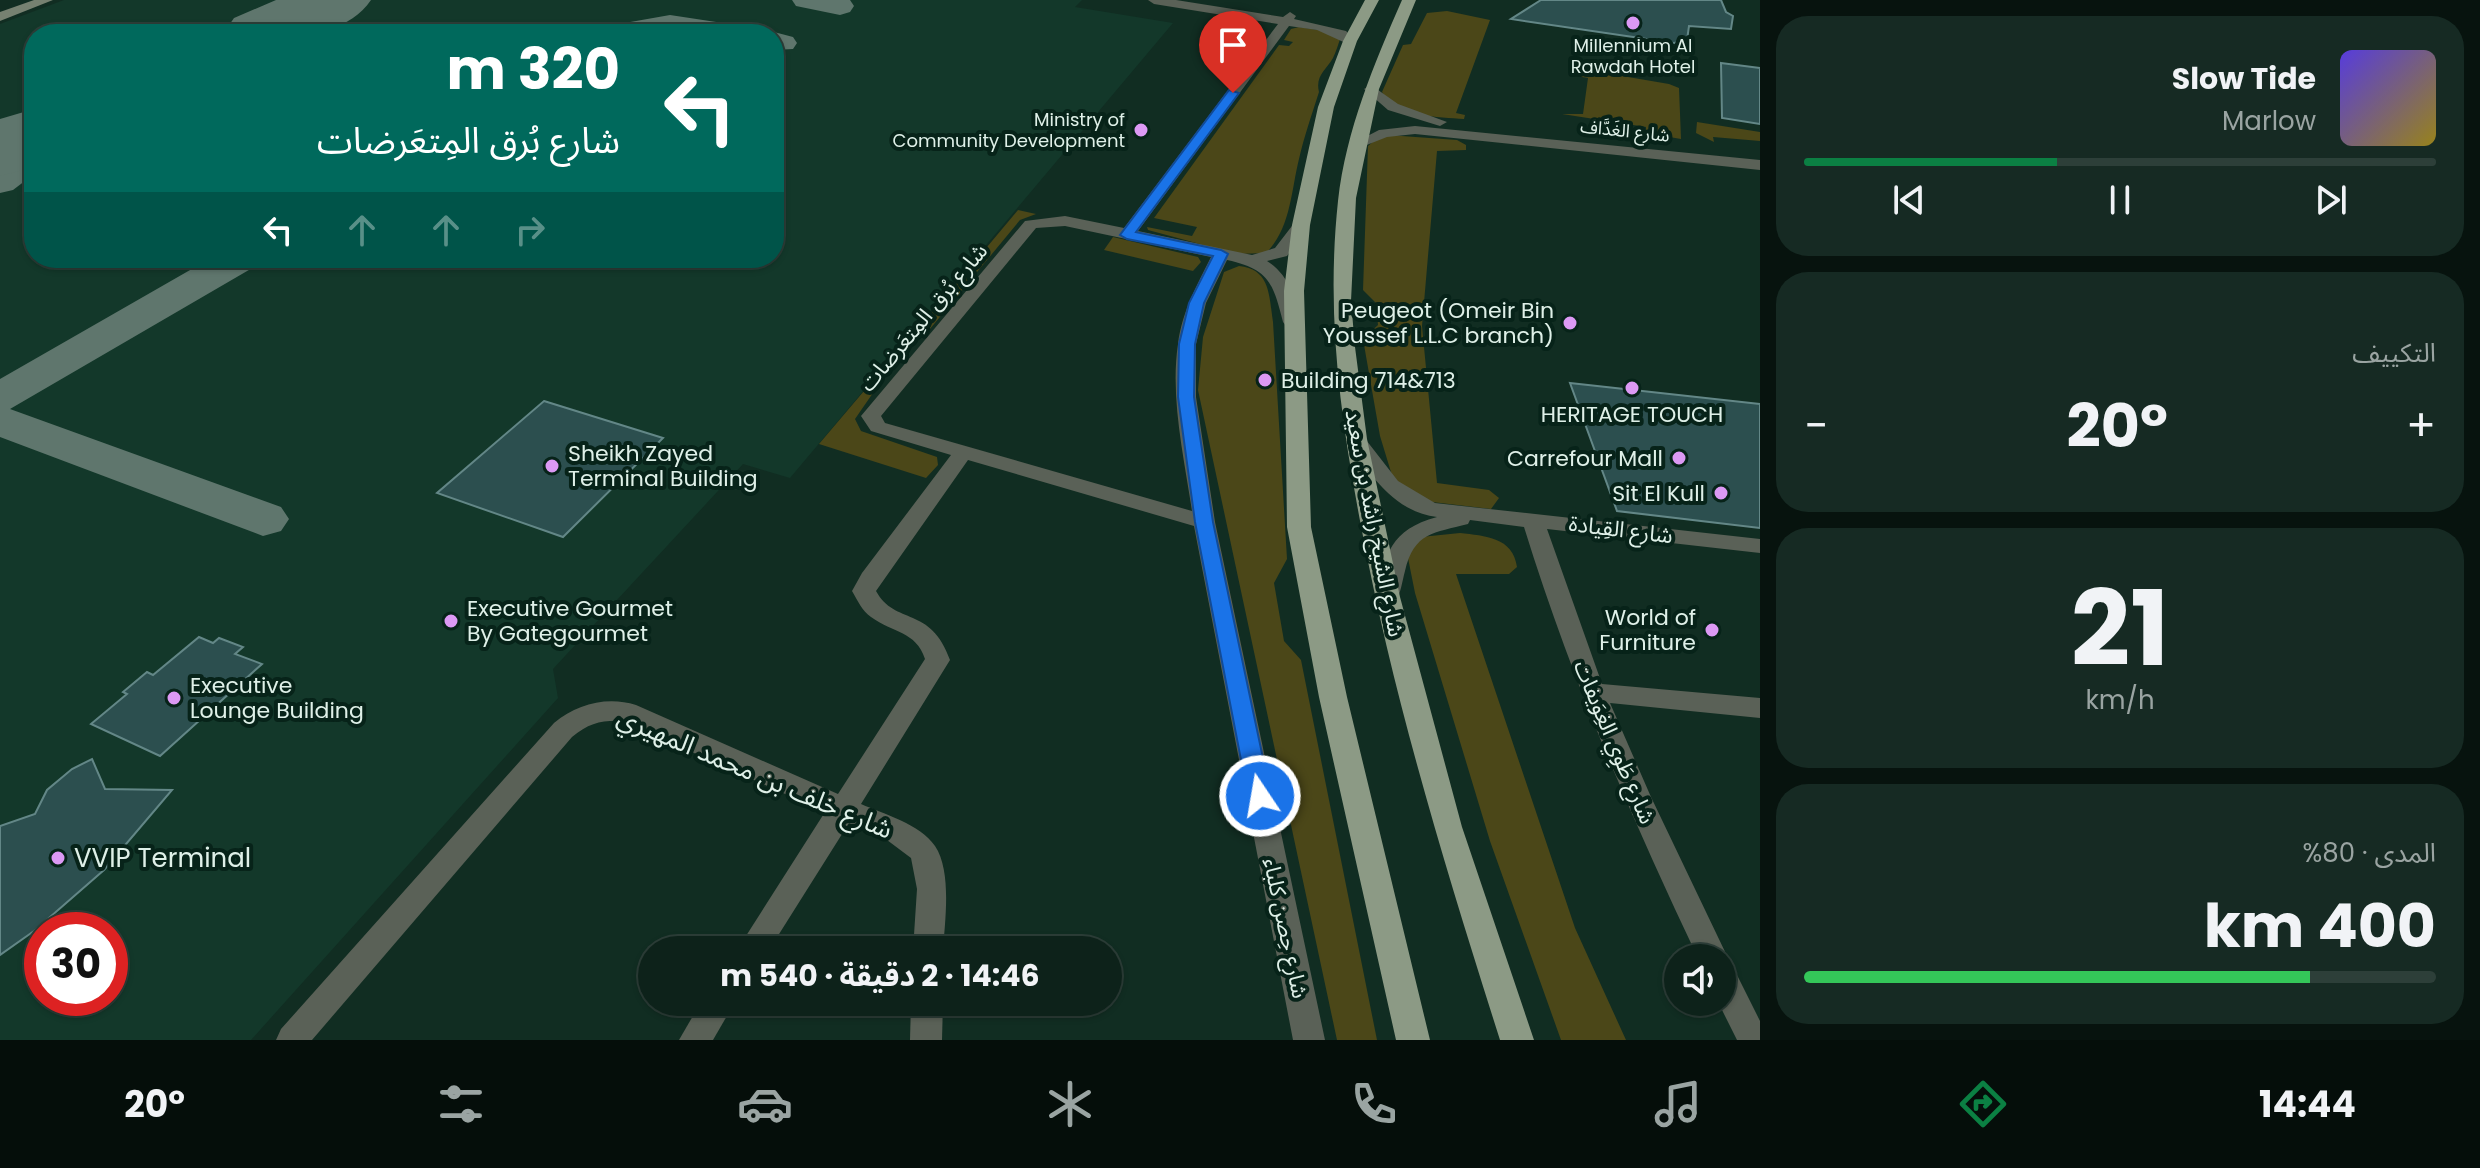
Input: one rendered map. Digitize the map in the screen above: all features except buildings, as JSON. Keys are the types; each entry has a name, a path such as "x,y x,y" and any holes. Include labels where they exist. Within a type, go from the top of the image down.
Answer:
{"main road":[{"name":"شارع الشيخ راشد بن سعيد","path":"1409,0 1371,89 1347,198 1341,301 1356,439 1387,597 1447,827 1517,1040"},
{"path":"1361,21 1326,107 1301,225 1294,291 1299,527 1333,697 1413,1040"}],"street":[{"path":"0,15 34,0"},
{"path":"0,15 46,0"},
{"path":"1154,0 1184,1 1325,28 1361,21"},
{"path":"1288,19 1331,23 1361,21"},
{"path":"1127,235 1288,19"},
{"name":"شارع الغَدَّاف","path":"1371,89 1401,111 1487,138"},
{"name":"شارع الغَدَّاف","path":"1359,144 1384,133 1406,130 1760,165"},
{"name":"شارع بُرق المِتعَرضات","path":"1204,522 878,427 871,416 1031,224 1065,221 1252,260 1280,279 1295,332"},
{"path":"1252,260 1281,252 1301,225"},
{"name":"شارع حِصن كلباء","path":"1221,254 1197,303 1187,344 1185,372 1204,522 1309,1040"},
{"name":"شارع القِيادة","path":"1356,439 1381,476 1402,496 1430,509 1760,546"},
{"path":"761,936 938,660 935,643 924,632 877,612 868,603 864,591 963,453"},
{"name":"شارع القِيادة","path":"1387,597 1401,543 1414,532 1481,516"},
{"name":"شارع طَوِي الغِوَيفات","path":"1533,520 1593,692 1667,866 1706,944"},
{"path":"1593,692 1760,708"},
{"name":"شارع خلف بن محمد المهيري","path":"292,1040 563,730 588,713 607,710 627,712 841,810 897,832 924,852 932,889 929,936"},
{"path":"1736,1005 1753,1040"},
{"path":"695,1040 710,1016"},
{"path":"926,1040 927,1016"}],"shaded area":[{"path":"64,0 1082,0 1075,7 1173,23 790,478 743,464 553,669 558,698 251,1040 0,1040 0,24"},
{"path":"1447,11 1490,20 1456,113 1465,115 1464,119 1408,111 1397,106 1382,92 1403,45 1411,44 1427,13"},
{"path":"1299,27 1330,32 1340,39 1333,58 1320,77 1319,92 1301,151 1289,209 1274,243 1266,253 1237,254 1148,230 1147,227 1192,236 1197,227 1154,218 1279,45 1289,46 1293,42 1284,40 1291,29"},
{"path":"1587,70 1679,88 1681,139 1646,133 1646,127 1562,114 1583,114 1588,78 1576,76 1577,72"},
{"path":"1697,122 1760,132 1760,141 1713,137 1714,142 1696,133"},
{"path":"1388,135 1457,140 1466,145 1466,150 1437,151 1422,326 1437,483 1489,490 1499,498 1491,509 1432,502 1394,482 1380,436 1363,339 1378,325 1376,303 1363,290 1368,146"},
{"path":"1018,210 1036,214 1020,220 925,335 915,333"},
{"path":"1113,237 1198,257 1201,262 1193,271 1104,250"},
{"path":"1239,266 1257,272 1269,294 1287,559 1274,583 1284,641 1301,660 1377,1040 1337,1040 1198,390 1203,337 1224,272"},
{"path":"892,358 897,360 873,385 875,390 855,419 861,431 937,457 938,465 926,478 819,444"},
{"path":"1460,533 1496,540 1510,549 1514,557 1517,567 1509,574 1456,574 1575,928 1626,1040 1561,1040 1490,841 1415,593 1408,558 1410,547 1421,537"}],"taxiway":[{"path":"806,0 840,6"},
{"path":"0,182 24,164"},
{"path":"0,398 223,268"},
{"path":"0,421 263,519"}],"runway":[{"path":"282,24 336,0"},
{"path":"0,150 24,139"}],"place":[{"name":"Millennium Al Rawdah Hotel","path":"1633,23"},
{"name":"Ministry of Community Development","path":"1141,130"},
{"name":"Peugeot (Omeir Bin Youssef L.L.C branch)","path":"1570,323"},
{"name":"Building 714&713","path":"1265,380"},
{"name":"HERITAGE TOUCH","path":"1632,388"},
{"name":"Carrefour Mall","path":"1679,458"},
{"name":"Sheikh Zayed Terminal Building","path":"552,466"},
{"name":"Sit El Kull","path":"1721,493"},
{"name":"Executive Gourmet By Gategourmet","path":"451,621"},
{"name":"World of Furniture","path":"1712,630"},
{"name":"Executive Lounge Building","path":"174,698"},
{"name":"VVIP Terminal","path":"58,858"}],"route":[{"path":"1233,93 1127,235 1221,254 1197,303 1187,344 1186,397 1204,522 1260,796"}]}
